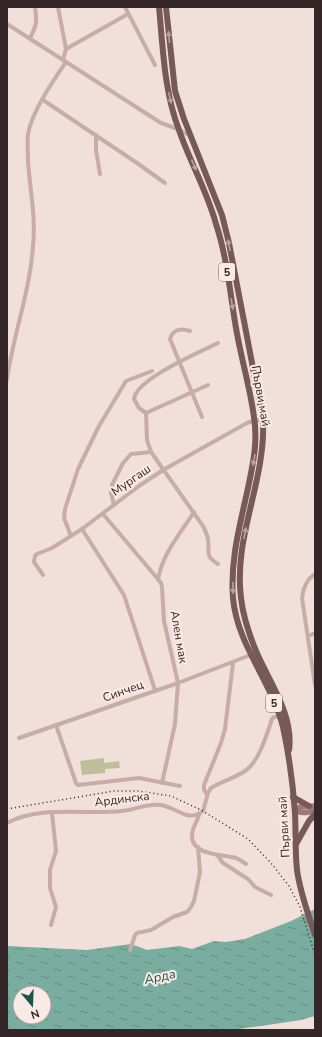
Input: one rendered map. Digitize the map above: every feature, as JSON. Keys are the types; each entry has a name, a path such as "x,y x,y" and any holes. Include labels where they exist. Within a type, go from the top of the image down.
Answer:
{"main road":[{"name":"Първи май","path":"159,7 164,65 169,96 178,130 210,203 223,248 236,330 255,421 255,454 233,560 233,600 238,621 284,712 290,742 289,754"},
{"name":"Първи май","path":"166,7 175,92 216,200 227,236 263,420 264,433 262,455 243,544 239,584 245,620 254,654 280,717 289,754 295,810 295,846 298,873 315,935"},
{"path":"293,797 312,806"},
{"path":"295,810 300,807 312,806"},
{"path":"295,810 305,813 315,810"},
{"path":"295,846 307,824 315,814"}],"street":[{"path":"30,38 37,23 35,7"},
{"path":"7,380 11,355 27,288 33,246 33,213 29,171 28,134 36,113 65,61 66,49 58,7"},
{"path":"125,7 155,65"},
{"path":"66,49 128,14"},
{"path":"7,24 161,123 191,136"},
{"path":"43,100 164,183"},
{"path":"96,135 96,150 100,174"},
{"path":"190,331 179,329 170,339 202,418"},
{"path":"218,343 152,378 136,393 134,399 135,403 146,413 147,440 151,452 194,512 206,532 208,539 208,556 211,560 218,564"},
{"path":"71,536 64,518 65,509 81,463 99,426 126,381 152,371"},
{"path":"146,413 208,384"},
{"name":"Мургаш","path":"43,575 34,562 35,556 52,548 82,529 114,504 163,470 241,426 263,420"},
{"path":"114,504 111,493 112,485 123,463 131,454 151,452"},
{"path":"158,580 160,568 164,558 194,512"},
{"name":"Ален мак","path":"103,514 158,580 162,587 164,621 178,683 175,724 162,783"},
{"path":"82,529 124,595 155,690"},
{"path":"315,574 310,577 303,591 302,598 315,685"},
{"path":"308,636 315,633"},
{"name":"Синчец","path":"19,738 178,683 254,654"},
{"path":"207,794 204,790 204,785 221,743 233,663"},
{"path":"130,950 137,933 151,930 173,917 187,912 191,907 194,901 200,872 198,848 192,837 199,814 203,811 207,794 214,786 249,769 259,752 272,719 280,717"},
{"path":"56,725 78,785 139,778 180,786"},
{"name":"Ардинска","path":"7,823 28,814 120,812 151,804 166,806 188,816 195,816 199,814"},
{"path":"51,925 56,907 50,888 50,870 56,851 52,813"},
{"path":"198,848 218,856 236,858 246,864"},
{"path":"218,856 223,863 248,879 255,887 271,895"}],"green space":[{"path":"104,758 104,763 119,761 120,768 105,769 105,773 82,775 80,761"}],"water":[{"name":"Арда","path":"315,909 315,1016 301,1020 233,1030 7,1030 7,946 87,950 131,944 147,950 179,946 192,949 214,941 226,942 245,939 291,921"}],"railway":[{"path":"7,809 114,791 138,791 171,796 203,811 248,839 271,863 289,886 300,907 315,955"}]}
